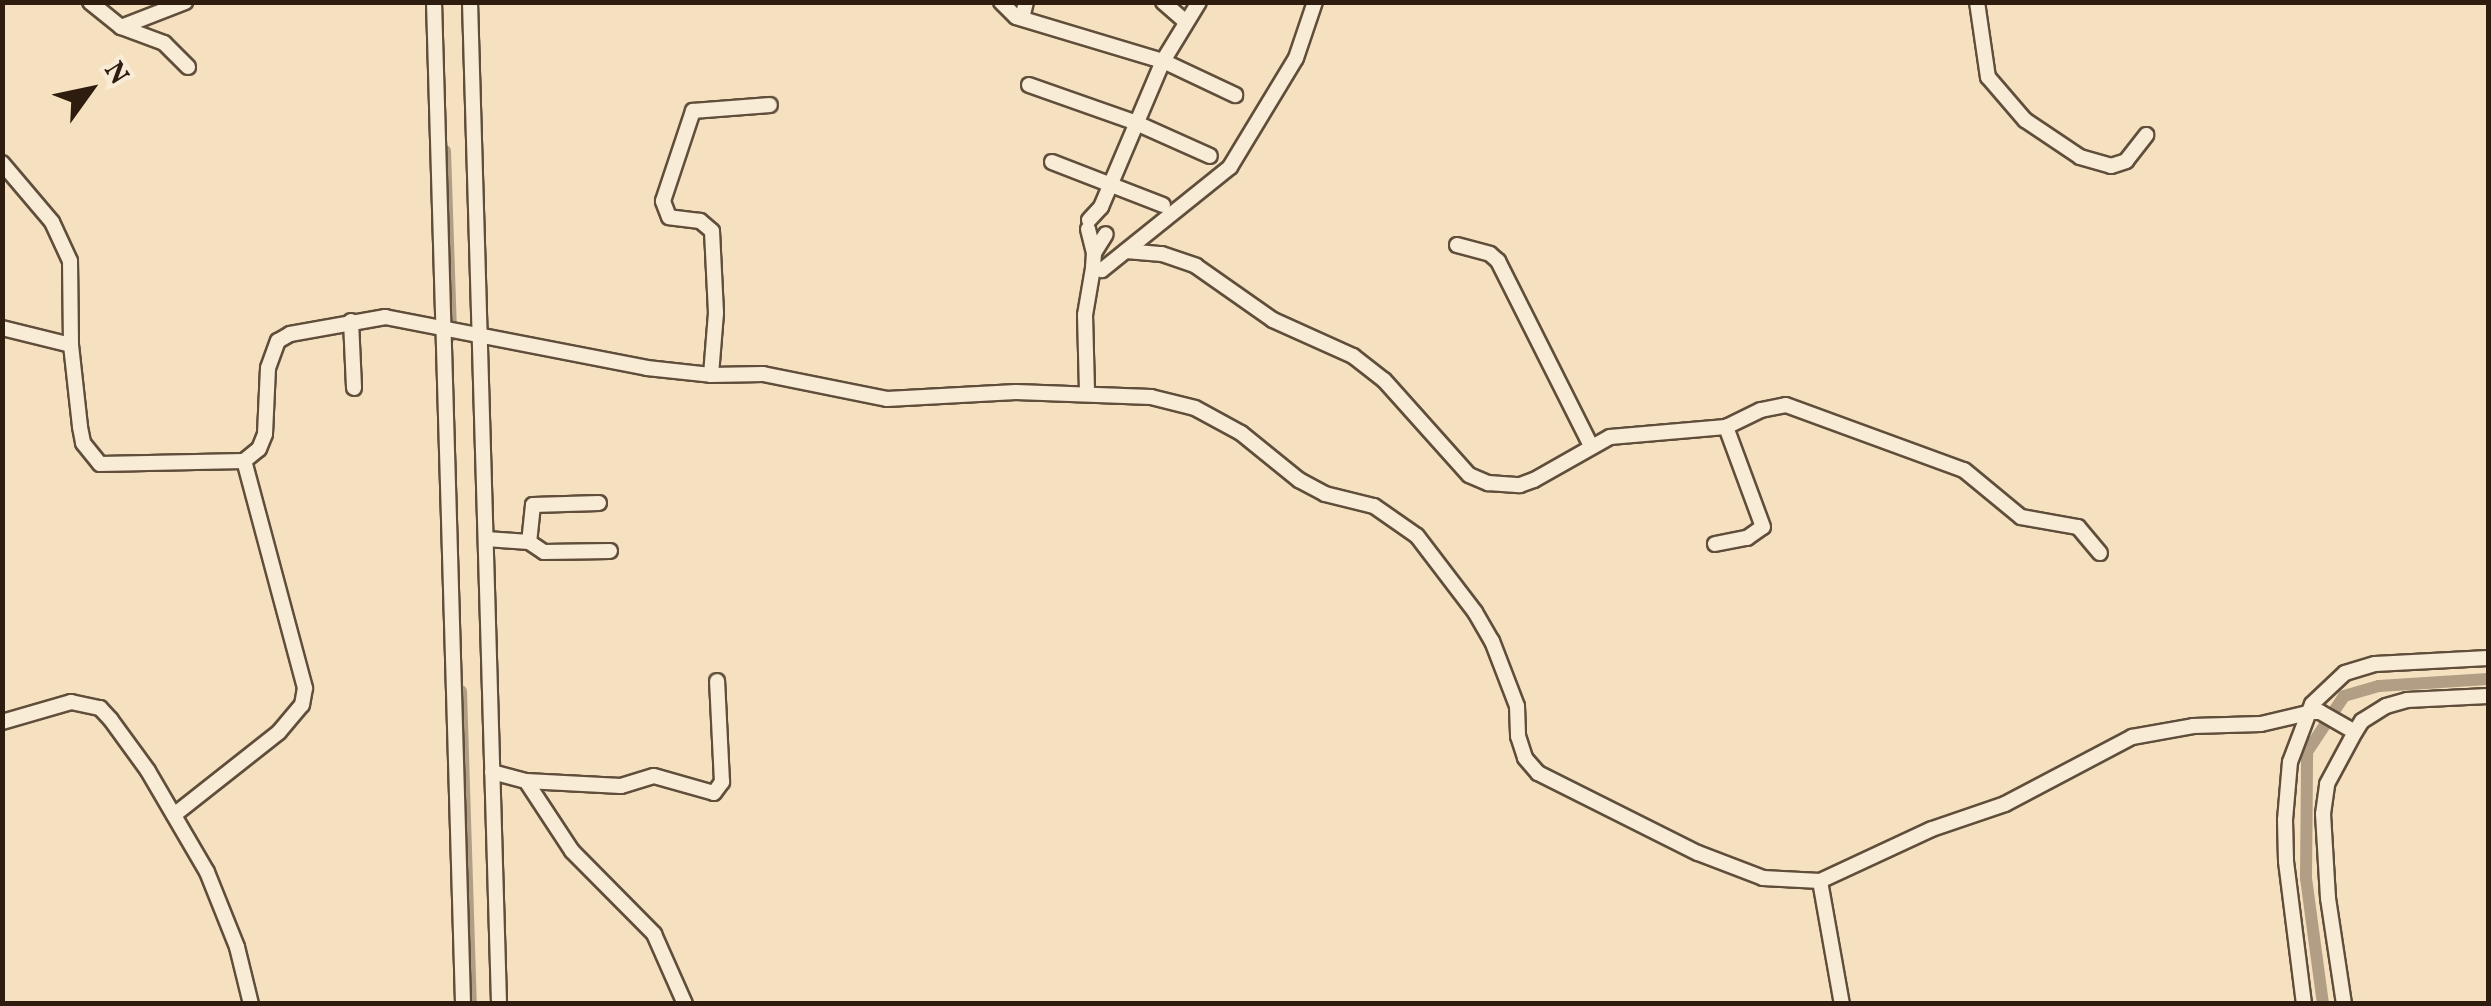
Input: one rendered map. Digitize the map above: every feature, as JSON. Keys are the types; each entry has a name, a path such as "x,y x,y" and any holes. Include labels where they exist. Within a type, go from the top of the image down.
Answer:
{"street":[{"path":"90,2 122,28 164,43 188,66"},
{"path":"122,28 185,2"},
{"path":"434,2 463,1004"},
{"path":"470,2 499,1004"},
{"path":"1001,2 1022,18 1163,61 1234,96"},
{"path":"1022,18 1026,2"},
{"path":"1163,2 1186,22"},
{"path":"1199,2 1163,61 1101,207 1088,225 1094,261 1102,270 1230,168 1296,58 1315,2"},
{"path":"1977,2 1988,78 2025,120 2080,157 2111,166 2126,161 2146,135"},
{"path":"1030,85 1134,122 1210,156"},
{"path":"712,375 716,312 712,230 700,221 669,217 662,201 693,110 770,106"},
{"path":"1052,162 1163,205"},
{"path":"2,163 52,222 70,261 71,346 83,443 100,464 244,460 259,449 265,434 268,368 278,341 290,334 384,317 647,368 712,375 763,374 887,399 1087,392 1151,397 1195,408 1240,433 1299,480 1396,518 1417,536 1488,633 1517,706 1518,736 1525,758 1538,773 1742,873 1820,881 1932,829 2005,804 2132,737 2193,726 2261,724 2316,712"},
{"path":"1087,392 1085,316 1094,261 1107,230 1101,207"},
{"path":"1457,246 1490,254 1498,261 1591,446"},
{"path":"1126,251 1162,254 1196,266 1259,312 1353,356 1384,380 1470,475 1488,483 1520,485 1534,480 1610,437 1726,427 1775,406 1807,410 1872,440 1964,470 2021,516 2078,527 2100,553"},
{"path":"352,321 354,388"},
{"path":"2,328 71,346"},
{"path":"1715,544 1747,538 1763,526 1726,427"},
{"path":"174,815 279,732 302,705 306,688 244,460"},
{"path":"529,542 533,505 599,503"},
{"path":"486,539 529,542 544,552 610,551"},
{"path":"2350,730 2316,712 2312,704 2328,686 2360,668 2488,658"},
{"path":"492,772 526,781 621,786 654,776 714,792 722,782 716,680"},
{"path":"2344,1004 2326,881 2323,814 2327,784 2350,730 2396,703 2488,696"},
{"path":"2,722 71,702 100,708 122,734 174,815 224,912 251,1004"},
{"path":"2304,1004 2286,861 2285,820 2290,762 2316,712"},
{"path":"526,781 572,852 654,934 685,1004"},
{"path":"1820,881 1842,1004"}],"waterway":[{"path":"445,151 451,336"},
{"path":"2323,1004 2306,878 2307,752 2344,696 2379,686 2488,679"},
{"path":"461,691 471,1004"}]}
